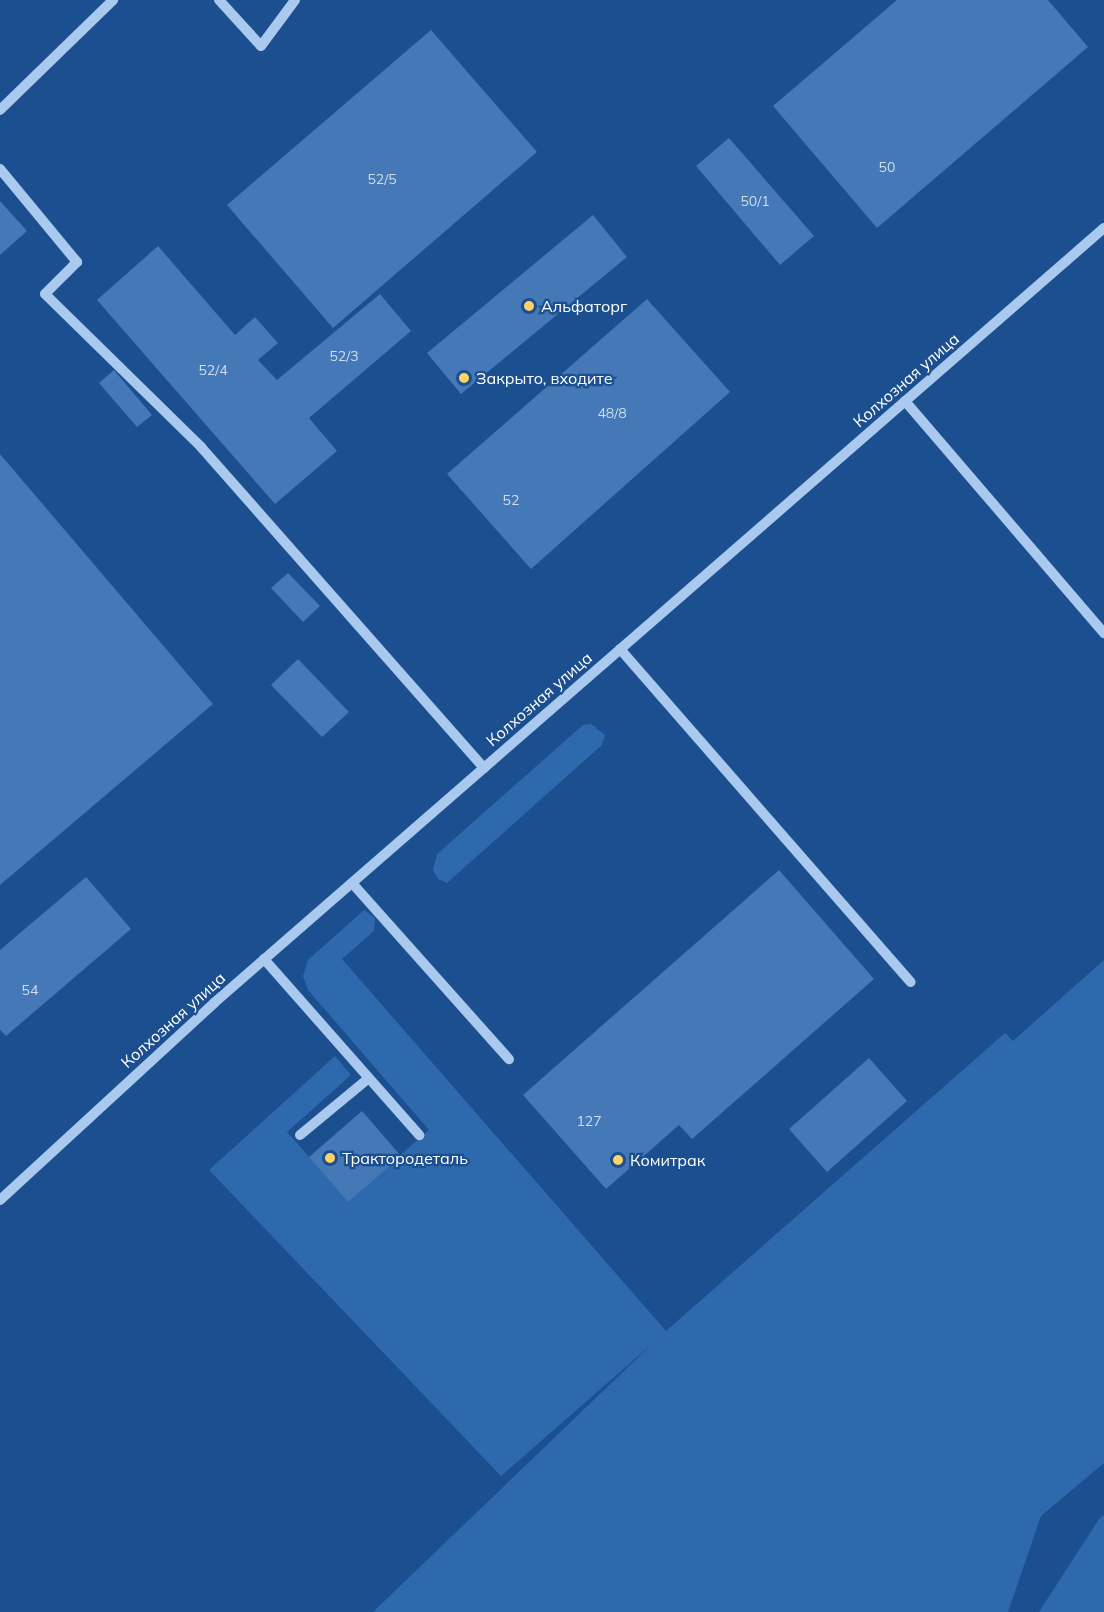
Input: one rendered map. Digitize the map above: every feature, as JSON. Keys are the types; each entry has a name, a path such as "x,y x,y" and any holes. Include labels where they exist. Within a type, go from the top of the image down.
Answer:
{"street":[{"path":"0,110 113,0"},
{"path":"219,0 261,46 295,0"},
{"path":"0,169 77,262 45,294 201,447 484,768"},
{"name":"Колхозная улица","path":"0,1200 264,959 1104,228"},
{"path":"905,401 1104,633"},
{"path":"620,649 911,982"},
{"path":"352,883 509,1059"},
{"path":"264,959 419,1136"},
{"path":"300,1135 369,1078"}],"shaded area":[{"path":"591,724 605,735 602,745 447,883 438,879 433,870 437,854 583,725"},
{"path":"364,910 375,918 374,931 342,959 666,1331 1005,1033 1013,1041 1104,960 1104,1463 1041,1516 1008,1612 373,1612 652,1344 501,1476 209,1170 335,1056 351,1075 287,1132 348,1201 429,1130 308,990 303,976 308,960"},
{"path":"1104,1515 1104,1612 1039,1612 1099,1519"}],"building":[{"path":"897,0 1048,0 1088,47 877,228 773,106"},
{"path":"431,30 537,152 333,328 227,205"},
{"path":"729,138 814,236 780,265 696,166"},
{"path":"0,201 27,231 0,255"},
{"path":"593,215 627,257 461,394 427,353"},
{"path":"158,246 235,335 255,317 278,343 258,360 277,380 380,294 411,331 309,418 337,451 275,504 97,300"},
{"path":"647,299 730,392 531,569 447,474"},
{"path":"114,370 152,415 137,427 99,383"},
{"path":"0,454 213,704 0,885"},
{"path":"288,573 320,606 303,622 271,588"},
{"path":"298,659 349,712 322,737 271,685"},
{"path":"779,870 874,979 692,1139 679,1125 606,1189 523,1095"},
{"path":"86,877 131,929 6,1036 0,1030 0,950"},
{"path":"869,1058 907,1101 827,1172 789,1129"},
{"path":"362,1111 401,1156 348,1202 309,1157"}],"place":[{"name":"Альфаторг","path":"529,306"},
{"name":"Закрыто, входите","path":"464,378"},
{"name":"Трактородеталь","path":"330,1158"},
{"name":"Комитрак","path":"618,1160"}]}
